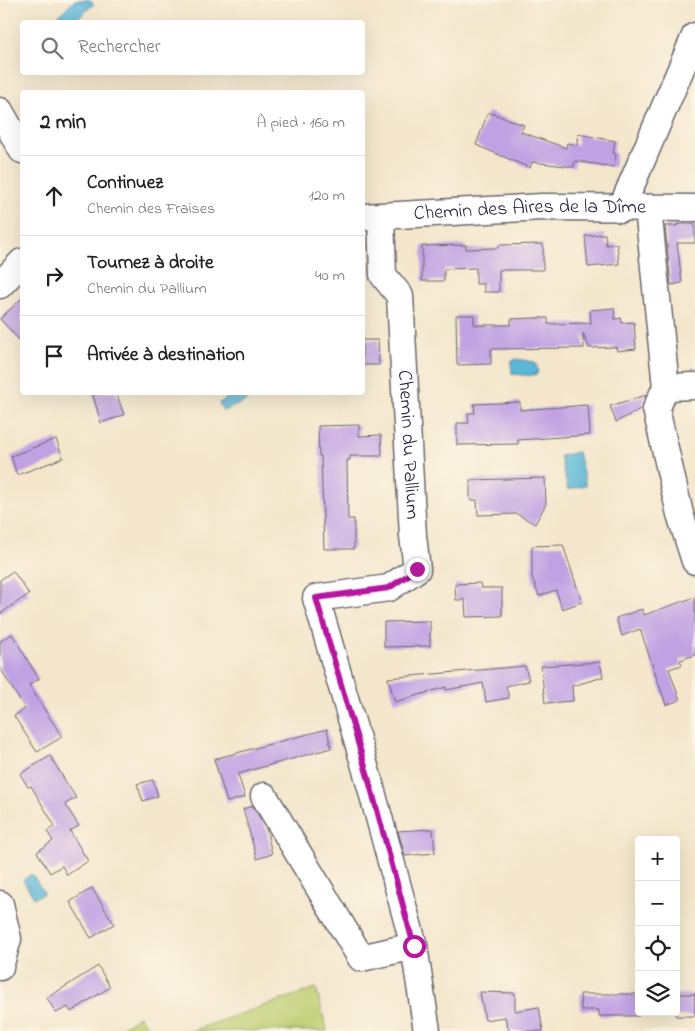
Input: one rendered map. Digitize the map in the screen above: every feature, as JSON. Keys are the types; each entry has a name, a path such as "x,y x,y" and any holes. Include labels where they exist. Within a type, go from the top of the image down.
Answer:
{"street":[{"path":"621,209 695,36"},
{"path":"0,111 20,146"},
{"name":"Chemin des Aires de la Dîme","path":"372,217 542,207 695,208"},
{"path":"648,208 666,387 656,409 680,514 695,560"},
{"name":"Chemin du Pallium","path":"372,217 383,274 400,296 413,536 417,569 389,588 316,598 368,777 414,946"},
{"path":"0,284 20,264"},
{"path":"666,387 695,386"},
{"path":"264,796 361,958 414,946 427,1031"},
{"path":"0,904 8,939 0,967"}],"green space":[{"path":"316,988 327,1031 191,1031"},
{"path":"139,1016 151,1031 117,1031"}],"water":[{"path":"75,0 90,0 94,4 76,20 58,20 56,18"},
{"path":"516,359 535,362 538,370 537,374 512,374 511,362"},
{"path":"233,395 247,395 248,397 247,401 223,411 219,403"},
{"path":"578,452 586,485 568,490 560,456"},
{"path":"32,874 44,893 34,898 23,880"}],"building":[{"path":"488,112 524,125 521,132 566,148 567,143 577,145 578,134 615,141 613,153 616,154 614,167 575,161 574,167 532,162 530,168 476,145"},
{"path":"677,224 695,224 695,243 677,243 682,283 671,285 665,226 677,226"},
{"path":"605,234 606,245 617,244 619,264 588,267 585,236"},
{"path":"543,244 543,270 499,270 499,292 484,292 484,284 476,284 476,268 444,269 444,281 422,281 422,246 466,245 466,249 498,248 499,245"},
{"path":"20,300 20,341 0,319"},
{"path":"614,308 615,319 621,318 622,323 634,322 636,349 617,351 616,347 589,348 583,333 584,348 491,349 491,364 457,365 456,315 474,315 474,325 511,325 511,319 535,318 548,318 548,324 591,323 590,310"},
{"path":"365,340 378,340 379,365 365,365"},
{"path":"93,395 117,395 124,415 101,423"},
{"path":"646,395 642,408 616,422 610,406"},
{"path":"520,402 520,410 588,405 590,435 518,440 518,444 457,445 457,423 469,423 468,413 475,413 474,404"},
{"path":"359,425 359,436 381,435 382,456 350,456 350,460 347,460 348,519 354,519 354,549 324,549 321,456 319,456 318,426"},
{"path":"56,439 63,458 17,475 11,456"},
{"path":"545,478 546,504 535,524 517,514 478,515 477,500 470,500 470,480"},
{"path":"563,545 582,602 562,609 556,590 539,596 532,577 532,546"},
{"path":"13,571 29,594 0,614 0,580"},
{"path":"480,583 481,588 502,588 502,616 466,617 465,600 456,600 455,584"},
{"path":"695,597 695,655 680,660 682,665 669,669 680,700 666,705 640,629 622,636 616,618 642,609 644,615"},
{"path":"430,621 430,646 384,647 384,622"},
{"path":"12,634 39,679 29,685 62,737 37,752 14,716 25,709 0,668 0,641"},
{"path":"600,662 603,677 572,686 573,701 545,703 541,666"},
{"path":"525,666 529,681 506,686 509,698 486,702 483,683 446,690 446,687 395,702 388,678"},
{"path":"327,729 331,748 238,774 245,797 227,802 214,759"},
{"path":"50,756 76,798 65,804 79,826 70,831 88,861 67,875 62,866 50,873 37,852 53,841 47,831 55,826 31,786 28,787 20,774"},
{"path":"153,780 158,796 143,801 137,784"},
{"path":"253,806 266,828 272,854 257,859 243,809"},
{"path":"433,829 435,853 405,856 398,831"},
{"path":"92,888 114,924 91,938 70,902"},
{"path":"98,966 110,987 71,1012 68,1007 56,1013 47,998"},
{"path":"480,992 515,993 515,1011 539,1007 543,1031 509,1031 505,1017 485,1020"},
{"path":"580,994 635,994 635,1016 599,1016 599,1010 581,1010"},
{"path":"680,994 695,994 695,1016 680,1016"}],"route":[{"path":"414,946 368,777 316,598 389,588 417,569"}]}
